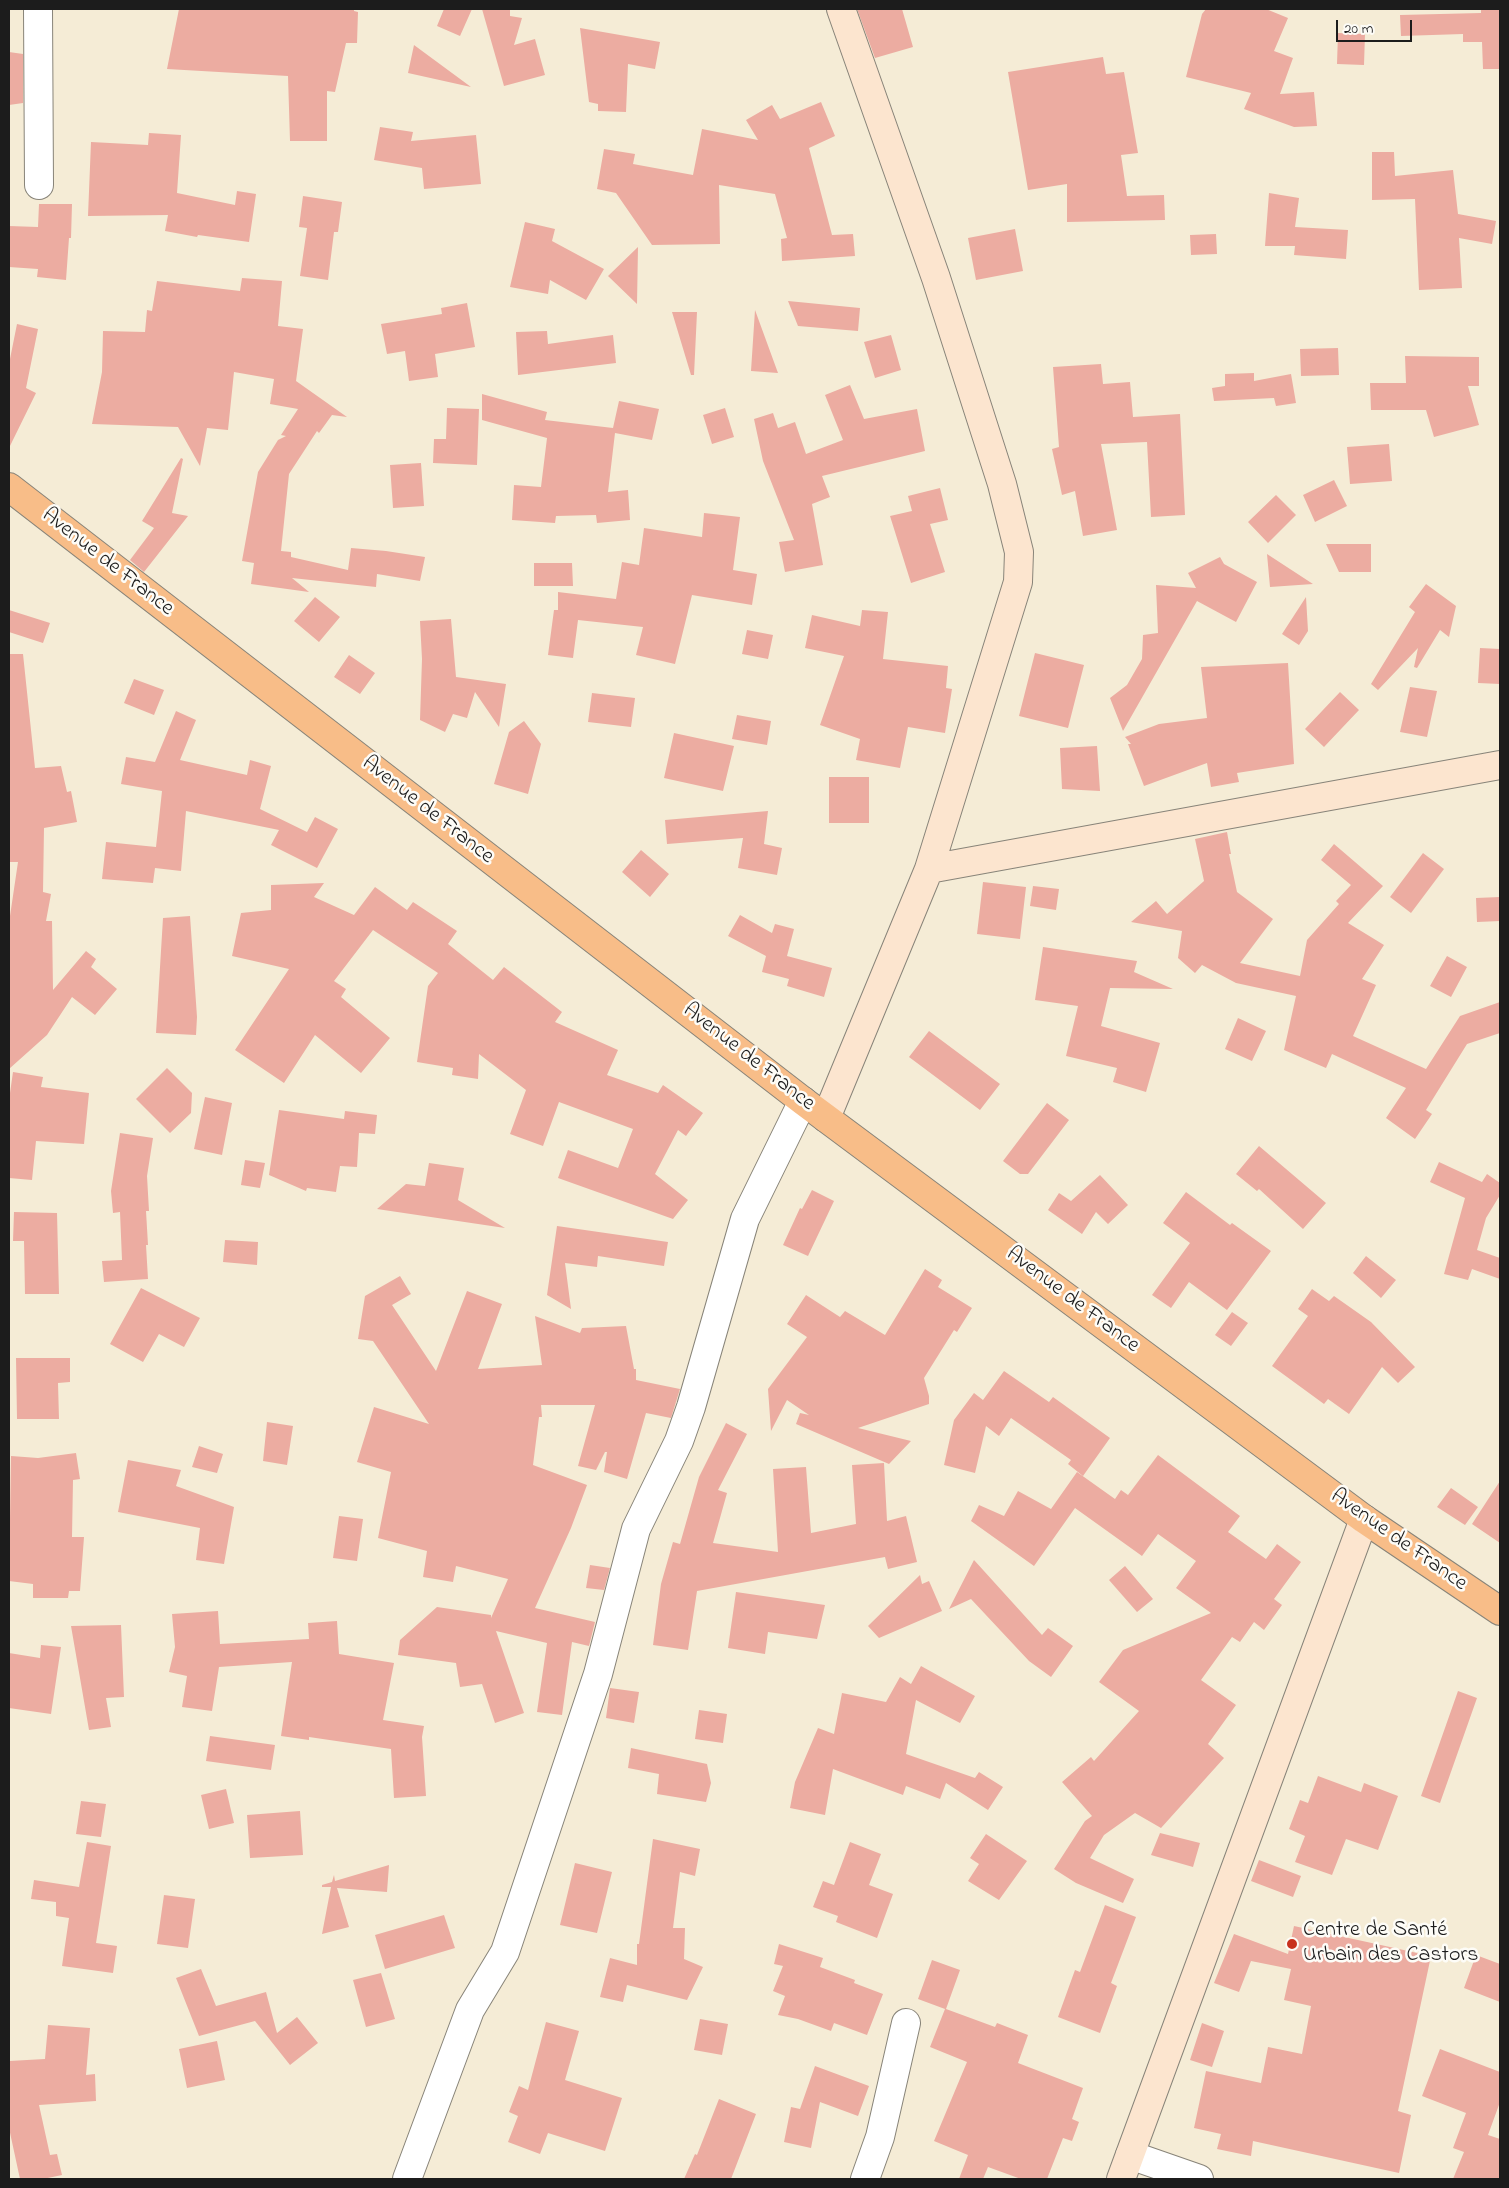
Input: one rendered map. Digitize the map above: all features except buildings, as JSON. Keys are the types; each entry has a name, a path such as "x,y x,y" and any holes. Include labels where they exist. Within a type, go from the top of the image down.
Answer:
{"main road":[{"name":"Avenue de France","path":"9,487 826,1118 1364,1519 1500,1611"}],"street":[{"path":"38,9 39,185"},
{"path":"826,1118 929,868 1018,582 1019,552 1002,484 936,278 841,9"},
{"path":"929,868 1500,765"},
{"path":"407,2179 470,2010 505,1952 598,1674 636,1530 679,1441 685,1424 745,1219 804,1101"},
{"path":"1199,2179 1125,2167 1364,1519"},
{"path":"865,2179 880,2137 906,2023"}],"place":[{"name":"Centre de Santé Urbain des Castors","path":"1292,1944"}]}
